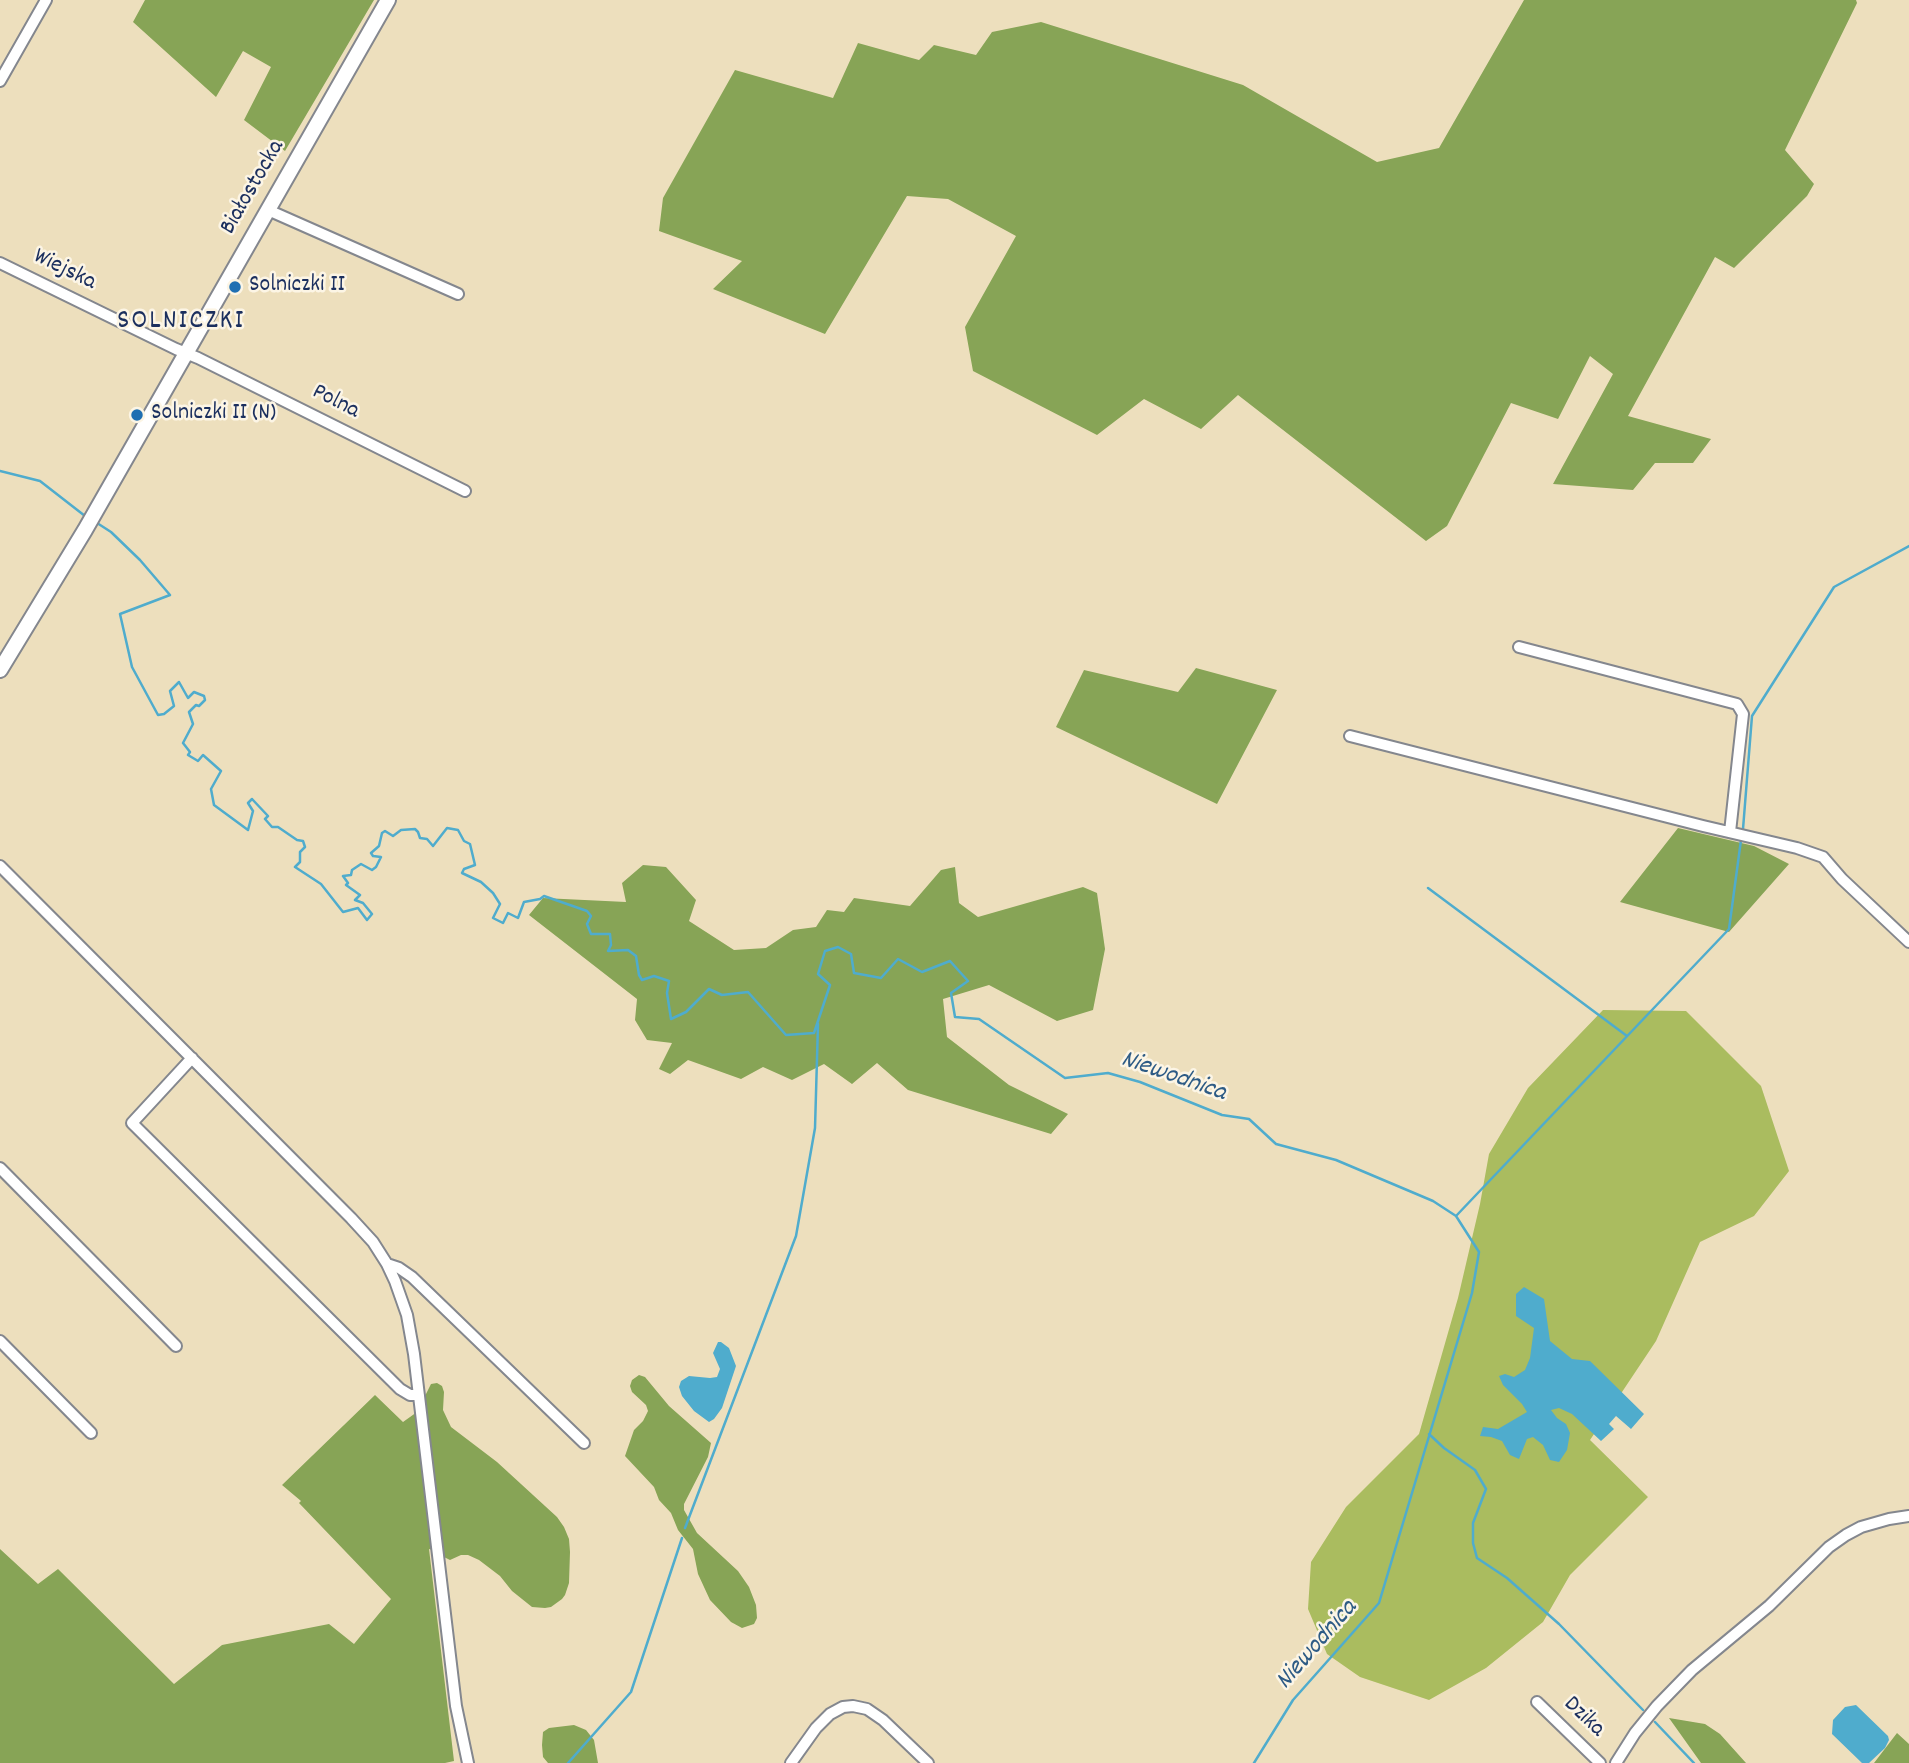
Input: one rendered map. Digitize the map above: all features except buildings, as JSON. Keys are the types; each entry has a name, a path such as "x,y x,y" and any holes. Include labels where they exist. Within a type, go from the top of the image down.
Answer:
{"street":[{"path":"0,81 46,0"},
{"name":"Białostocka","path":"2,662 85,530 388,0"},
{"path":"268,209 458,294"},
{"name":"Wiejska","path":"0,263 186,353"},
{"name":"Polna","path":"186,353 465,491"},
{"path":"1519,647 1737,704 1742,713 1730,832"},
{"path":"1350,736 1797,848 1823,857 1850,887 1909,942"},
{"path":"0,866 351,1218 373,1242 387,1264 407,1315 456,1706 468,1763"},
{"path":"192,1058 132,1124 400,1390 410,1395 419,1395"},
{"path":"0,1168 176,1346"},
{"path":"387,1264 412,1277 584,1443"},
{"path":"0,1341 91,1433"},
{"path":"1616,1763 1635,1732 1692,1670 1769,1606 1829,1547 1861,1527 1909,1516"},
{"name":"Dzika","path":"1537,1702 1600,1763"},
{"path":"791,1763 816,1728 830,1714 843,1707 853,1706 867,1709 883,1720 928,1763"}],"green space":[{"path":"145,0 374,0 285,151 244,120 271,67 243,51 216,97 133,22"},
{"path":"1524,0 1856,0 1857,3 1785,150 1814,184 1807,196 1734,268 1715,257 1628,416 1711,439 1693,463 1655,463 1633,490 1553,484 1613,374 1590,356 1558,419 1511,403 1447,526 1426,541 1238,395 1201,429 1144,399 1097,435 973,371 965,327 1016,236 948,199 907,196 825,334 713,289 742,261 659,231 663,198 735,70 833,98 858,43 919,60 934,45 976,55 992,32 1041,22 1243,85 1377,162 1439,148"},
{"path":"1196,668 1277,690 1217,804 1056,727 1084,670 1178,692"},
{"path":"1678,828 1754,846 1789,864 1729,932 1620,902"},
{"path":"643,865 666,867 696,900 689,921 734,950 766,948 793,930 816,927 827,910 844,912 854,898 910,906 941,870 955,867 959,903 978,917 1083,887 1097,893 1105,949 1093,1010 1057,1021 989,985 943,999 947,1037 1009,1085 1068,1114 1051,1134 908,1090 877,1063 852,1084 824,1064 792,1080 763,1067 741,1079 688,1060 670,1074 659,1069 672,1043 647,1040 635,1020 637,999 529,915 543,898 626,902 622,883"},
{"path":"1603,1010 1686,1011 1761,1086 1789,1171 1754,1216 1700,1242 1656,1341 1590,1440 1648,1497 1570,1575 1543,1622 1486,1668 1429,1700 1360,1677 1327,1654 1308,1609 1311,1562 1346,1507 1419,1434 1458,1298 1489,1154 1528,1088"},
{"path":"639,1375 645,1377 669,1406 711,1443 708,1457 684,1504 684,1510 697,1533 738,1571 749,1587 756,1605 757,1618 754,1624 742,1628 731,1622 710,1600 698,1574 693,1549 678,1530 671,1513 659,1500 654,1487 625,1456 634,1430 648,1411 630,1386 632,1380"},
{"path":"431,1384 442,1386 444,1392 443,1410 451,1427 497,1462 557,1517 569,1539 570,1552 569,1583 565,1595 551,1607 545,1608 532,1607 479,1560 461,1555 450,1560 440,1552 429,1549 454,1761 0,1763 0,1549 38,1584 58,1569 174,1684 222,1645 329,1624 354,1644 391,1599 299,1503 301,1501 282,1485 375,1395 403,1422 417,1412"},
{"path":"1669,1718 1705,1724 1720,1734 1746,1763 1701,1763"},
{"path":"574,1725 586,1730 594,1740 598,1763 548,1763 543,1757 543,1732 549,1728"},
{"path":"1897,1733 1909,1744 1909,1763 1874,1763"}],"water":[{"path":"1524,1287 1544,1299 1550,1341 1572,1359 1590,1361 1644,1414 1631,1429 1616,1416 1609,1424 1614,1429 1601,1441 1572,1414 1559,1408 1551,1410 1566,1424 1570,1433 1567,1450 1559,1462 1550,1460 1543,1445 1533,1437 1527,1439 1519,1459 1510,1455 1502,1441 1480,1436 1483,1427 1498,1429 1527,1412 1503,1385 1499,1376 1505,1374 1514,1377 1525,1370 1530,1358 1534,1328 1516,1316 1516,1294"},
{"path":"718,1342 729,1348 736,1366 722,1408 709,1422 694,1411 682,1396 679,1387 681,1381 689,1376 717,1377 720,1369 713,1353"},
{"path":"1856,1705 1889,1740 1885,1748 1869,1763 1862,1763 1832,1734 1833,1720 1845,1707"}],"waterway":[{"name":"Niewodnica","path":"0,471 40,481 85,516"},
{"name":"Niewodnica","path":"94,521 111,532 140,560 170,595 120,614 132,667 158,715 174,706 170,691 179,682 188,698 194,692 204,696 205,700 189,712 193,724 183,743 190,752 188,755 198,761 203,755 221,771 211,789 214,805 248,830 253,811 248,803 252,799 268,816 265,819 272,827 278,827 303,841 305,847 300,852 300,862 295,867 321,884 343,912 358,908 367,920 372,914 363,903 355,900 360,895 346,885 348,883 343,876 351,875 352,870 361,864 372,870 376,867 381,857 371,853 379,846 382,833 385,831 393,836 401,830 415,829 420,838 427,839 433,846 447,828 458,830 464,841 470,844 475,865 464,869 462,873 481,882 493,893 500,904 493,918 503,923 508,913 518,918 524,902 544,896 587,911 591,916 587,924 591,934 610,934 611,945 608,951 628,950 636,956 642,980 654,976 669,981 667,993 671,1019 686,1012 709,989 722,995 748,992 786,1035 814,1033 830,985 818,974 825,951 838,947 851,954 854,973 881,978 898,959 922,972 950,961 968,981 951,993 955,1017 979,1019 1065,1078 1108,1073 1140,1082 1222,1115 1249,1119 1276,1144 1336,1160 1433,1201 1456,1216 1479,1252 1472,1293 1379,1603 1293,1700 1254,1763"},
{"path":"1743,829 1752,716 1834,587 1909,546"},
{"path":"1456,1216 1729,929 1741,840"},
{"path":"1428,888 1627,1036"},
{"path":"685,1528 796,1236 815,1128 818,1024"},
{"path":"1429,1434 1475,1470 1486,1489 1473,1523 1473,1543 1477,1558 1507,1578 1559,1624 1643,1710"},
{"path":"568,1763 631,1692 682,1538"},
{"path":"1655,1722 1694,1763"}],"place":[{"name":"Solniczki II","path":"235,287"},
{"name":"Solniczki II (N)","path":"137,415"}],"district":[{"name":"SOLNICZKI","path":"181,323"}]}
